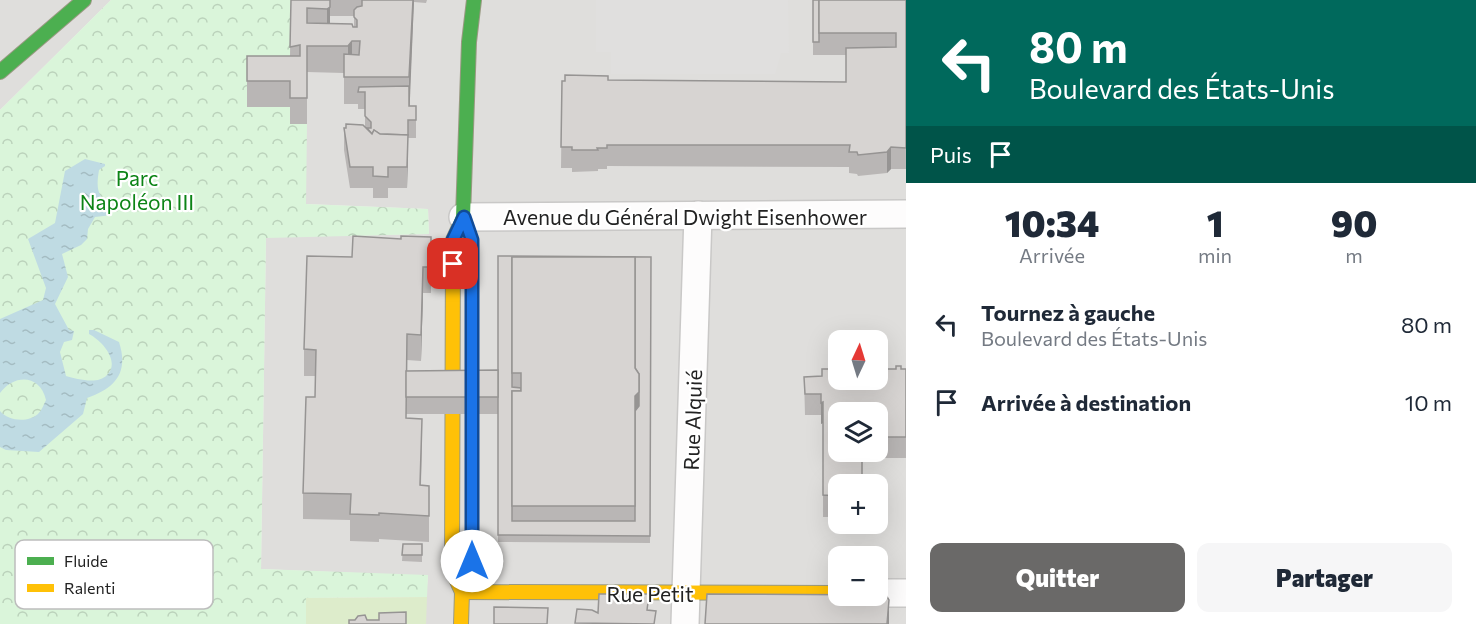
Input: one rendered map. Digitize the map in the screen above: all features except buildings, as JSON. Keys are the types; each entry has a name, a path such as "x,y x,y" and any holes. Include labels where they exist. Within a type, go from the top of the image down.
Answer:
{"main road":[{"path":"0,72 84,0"},
{"path":"462,592 452,570 453,240 466,225 469,42 474,0"},
{"path":"461,624 462,592 472,570 472,561"},
{"name":"Rue Petit","path":"462,592 828,593"}],"street":[{"name":"Avenue du Général Dwight Eisenhower","path":"466,225 698,215 906,214"},
{"name":"Rue Alquié","path":"685,624 698,215"},
{"path":"888,593 906,593"}],"shaded area":[{"path":"0,0 111,0 0,110"},
{"path":"291,0 906,0 906,624 306,624 426,597 428,576 261,569 266,237 429,234 428,209 306,204 290,124 247,107"},
{"path":"596,0 788,0 789,53 781,53 775,74 611,74 611,52 596,52"}],"green space":[{"name":"Parc Napoléon III","path":"111,0 291,0 290,72 247,107 290,107 291,124 307,124 306,204 428,209 429,234 266,238 261,569 428,575 427,597 307,598 306,624 0,624 0,110"},
{"path":"427,597 426,624 306,624 306,598"}],"water":[{"path":"85,159 105,164 99,170 98,187 103,200 111,208 112,215 95,217 88,229 87,239 81,245 62,254 68,277 55,304 69,330 74,331 72,340 64,342 60,352 66,376 87,380 103,378 111,369 111,357 104,346 89,334 89,330 94,330 119,342 122,353 121,371 112,384 87,398 83,414 39,452 6,450 0,447 0,411 13,419 29,419 38,414 46,400 38,385 26,380 12,382 0,393 0,319 43,300 46,288 28,239 55,223 65,171"}],"traffic: fast":[{"path":"0,72 84,0"},
{"path":"459,227 463,217 469,42 474,0"}],"traffic: slow":[{"path":"459,227 453,240 452,570 462,592"},
{"path":"461,624 462,592 470,574"},
{"path":"462,592 828,593"}],"route":[{"path":"453,264 453,240 464,217 472,240 472,561"}]}
